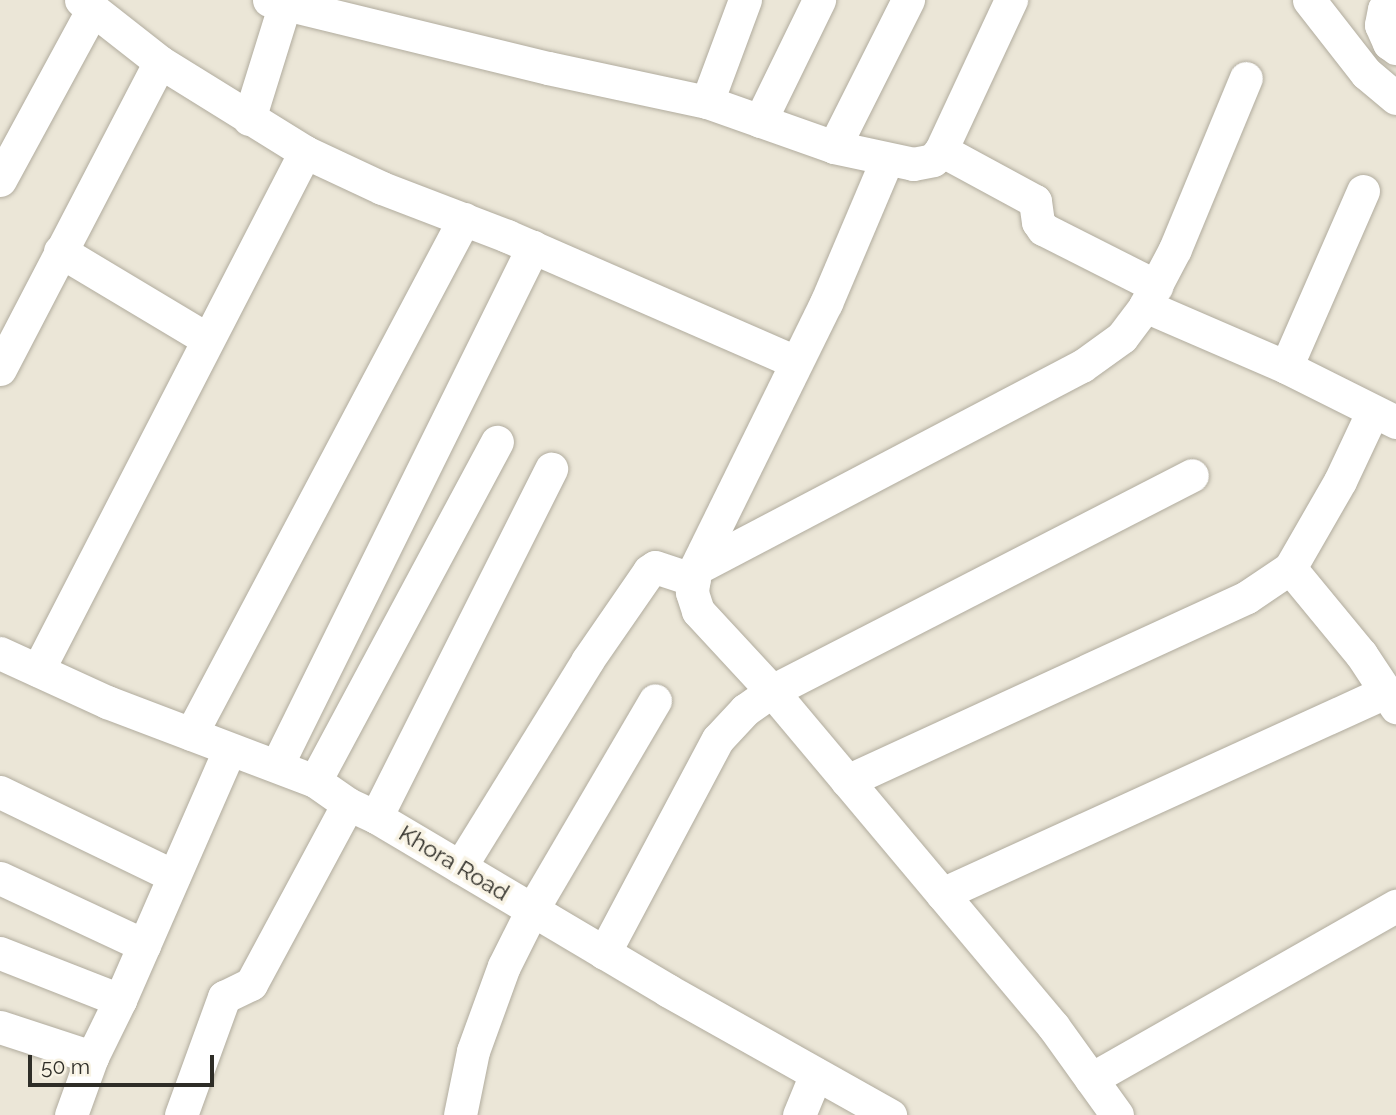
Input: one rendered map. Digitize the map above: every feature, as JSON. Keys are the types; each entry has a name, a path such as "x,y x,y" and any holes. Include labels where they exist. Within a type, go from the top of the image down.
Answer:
{"street":[{"path":"707,102 745,0"},
{"path":"760,121 819,0"},
{"path":"834,147 908,0"},
{"path":"249,119 280,2 707,102 834,147 887,159 923,163 933,160 942,150 1011,0"},
{"path":"1391,0 1384,9 1381,25 1389,43 1396,48"},
{"path":"1316,3 1366,72 1396,97"},
{"path":"0,180 87,5 160,62 304,152 382,188 533,247 796,362"},
{"path":"0,369 160,62"},
{"path":"460,867 587,661 649,571 656,567 694,574 1082,366 1122,337 1150,296 1175,249 1246,78"},
{"path":"847,781 1247,597 1290,568 1340,481 1385,416 1150,296 1043,229 1038,222 1035,201 942,150"},
{"path":"37,670 304,152"},
{"path":"887,159 858,232 694,574 692,592 698,611 772,691 1053,1026 1117,1115"},
{"path":"1286,367 1363,191"},
{"path":"191,734 464,219"},
{"path":"277,765 533,247"},
{"path":"60,251 207,340"},
{"path":"315,781 497,442"},
{"path":"181,1115 224,997 251,984 362,810 551,469"},
{"path":"604,953 718,739 745,710 772,691 1192,475"},
{"path":"942,894 1391,699 1361,654 1290,568"},
{"name":"Khora Road","path":"0,653 107,702 315,781 604,953 890,1115"},
{"path":"460,1115 478,1039 504,966 532,910 655,700"},
{"path":"71,1115 92,1057 120,1000 229,750"},
{"path":"0,792 174,876"},
{"path":"0,878 144,944"},
{"path":"1091,1079 1396,906"},
{"path":"0,953 120,1000"},
{"path":"0,1027 92,1057"},
{"path":"799,1115 816,1074"}]}
